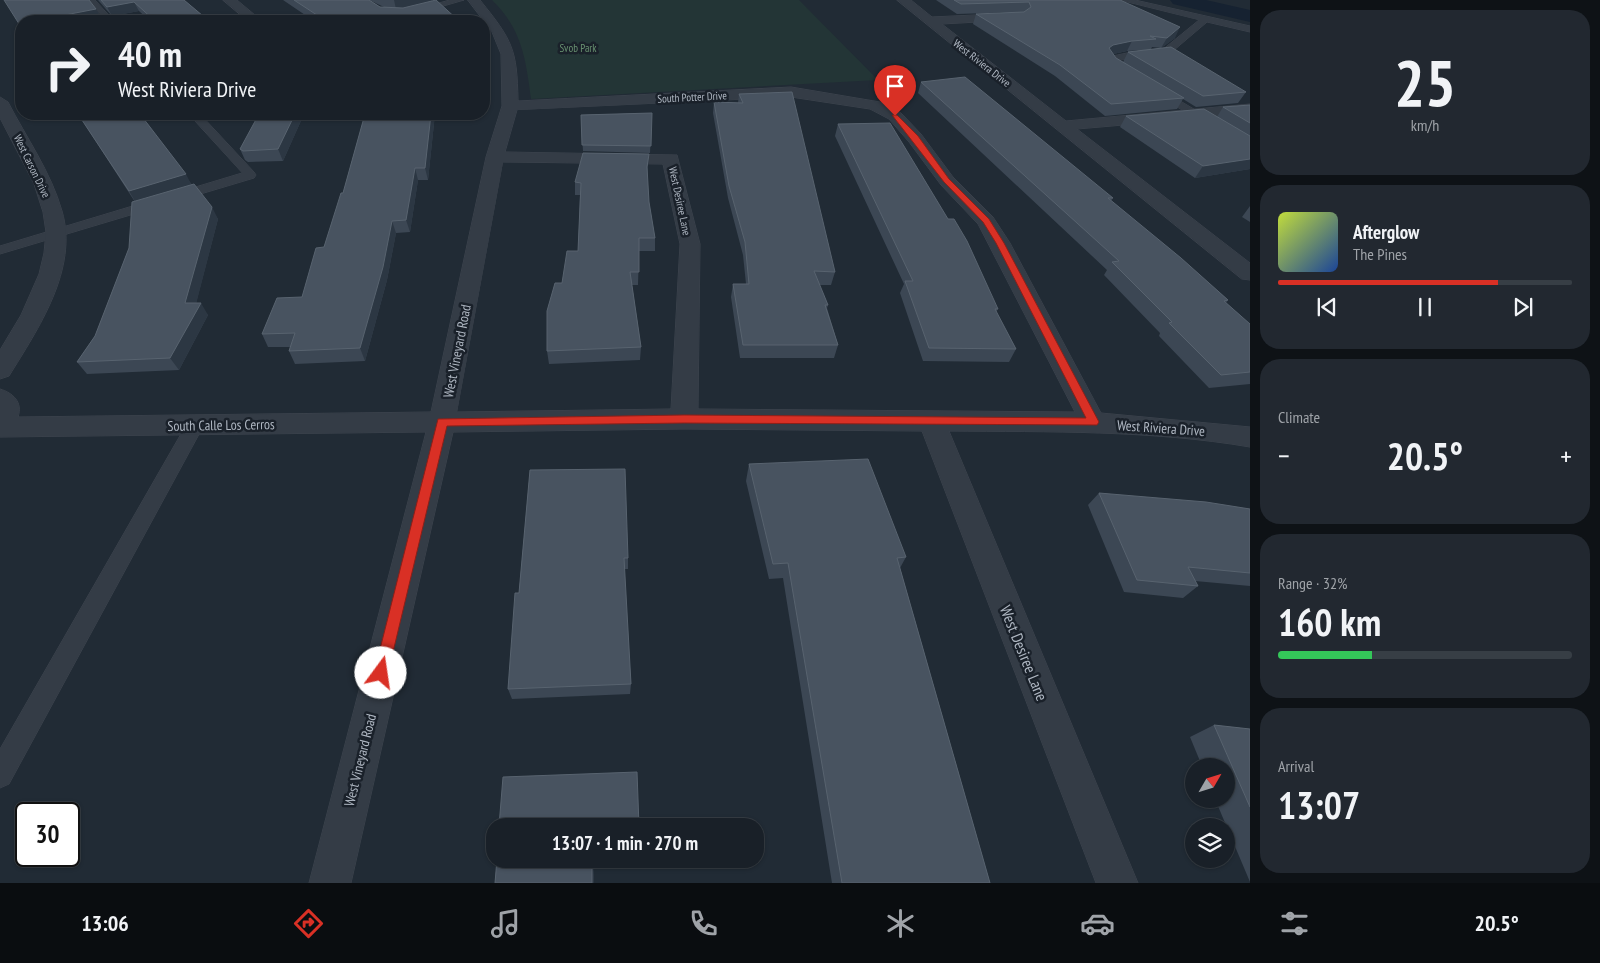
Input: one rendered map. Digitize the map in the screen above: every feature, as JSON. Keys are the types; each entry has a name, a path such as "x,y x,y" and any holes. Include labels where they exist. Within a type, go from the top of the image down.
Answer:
{"street":[{"path":"229,0 248,15"},
{"name":"West Vineyard Road","path":"474,0 486,15"},
{"name":"West Riviera Drive","path":"903,0 1250,274"},
{"path":"929,21 1020,16"},
{"name":"West Vineyard Road","path":"330,883 442,422 495,157 510,106 510,66 500,55 498,31 490,21"},
{"name":"South Potter Drive","path":"510,106 791,92 874,105 895,116 915,138 947,181 986,221 1000,243 1093,422"},
{"name":"West Carson Drive","path":"0,102 48,198 56,232 49,274 41,296 26,330 0,370"},
{"path":"1061,126 1250,109"},
{"name":"West Desiree Lane","path":"495,157 671,159 690,244 684,419"},
{"path":"0,398 6,404 8,411 0,426"},
{"name":"West Riviera Drive","path":"442,422 684,419 1093,422 1228,433 1250,437"},
{"name":"South Calle Los Cerros","path":"0,426 442,422"},
{"name":"West Desiree Lane","path":"932,422 1117,883"}],"lane":[{"path":"91,0 105,15"},
{"path":"405,13 460,0"},
{"path":"1124,0 1250,29"},
{"path":"1132,75 1115,65 1110,59 1164,54 1206,19"},
{"path":"1148,85 1250,147"},
{"path":"0,250 56,232 98,223 250,175 200,120"},
{"path":"0,775 195,425"}],"green space":[{"name":"Svob Park","path":"492,0 799,0 878,80 531,99 521,46 510,22"}],"building":[{"path":"4,0 89,0 96,9 65,15 15,15 15,17"},
{"path":"101,0 184,0 202,15 148,15 134,2 107,7"},
{"path":"294,0 369,0 380,7 403,8 436,0 452,15 317,15"},
{"path":"954,0 1120,0 1180,27 1167,38 1150,36 1156,39 1132,41 1113,45 1109,48 1116,58 1184,98 1111,104 1060,65 976,14 1024,12 1031,7 1029,2 961,4"},
{"path":"1171,47 1246,92 1203,96 1128,52"},
{"path":"965,77 1113,198 1108,198 1181,258 1228,300 1224,301 1250,324 1250,372 1221,375 1169,323 1172,322 1112,262 1119,261 921,82"},
{"path":"792,92 835,272 814,271 828,305 825,305 838,345 743,345 733,284 749,284 745,242 729,186 714,102 743,103 739,94"},
{"path":"1250,105 1250,123 1223,107"},
{"path":"1204,109 1250,136 1250,159 1203,166 1126,116"},
{"path":"652,113 651,146 582,145 581,115"},
{"path":"82,120 145,120 186,174 129,191"},
{"path":"256,120 292,120 278,149 243,151 240,149"},
{"path":"363,120 430,120 425,168 415,168 406,220 392,221 383,267 360,348 289,351 295,333 262,334 277,298 302,297 316,248 324,247 341,193 343,193"},
{"path":"890,123 948,219 954,219 967,241 998,309 995,309 1016,349 929,348 905,281 913,281 838,124"},
{"path":"583,153 649,154 647,167 649,202 655,238 639,238 639,272 630,272 641,347 547,351 547,311 555,283 562,283 567,251 578,251 581,183 575,182"},
{"path":"194,184 212,207 185,303 201,303 170,358 77,362 95,336 129,248 132,202"},
{"path":"868,459 906,557 897,558 990,883 842,883 788,563 773,564 749,464"},
{"path":"625,469 628,558 624,558 631,684 508,689 515,593 519,593 530,470"},
{"path":"1099,493 1206,502 1250,509 1250,573 1188,567 1198,586 1137,580"},
{"path":"1214,725 1250,729 1250,807 1235,773 1235,758 1228,758"},
{"path":"637,772 639,818 500,818 503,777"},
{"path":"496,868 592,868 592,883 495,883"}],"waterway":[{"path":"1180,0 1250,16"}],"route":[{"path":"381,673 442,422 684,419 1093,422 1000,243 986,221 947,181 915,138 895,116"}]}
